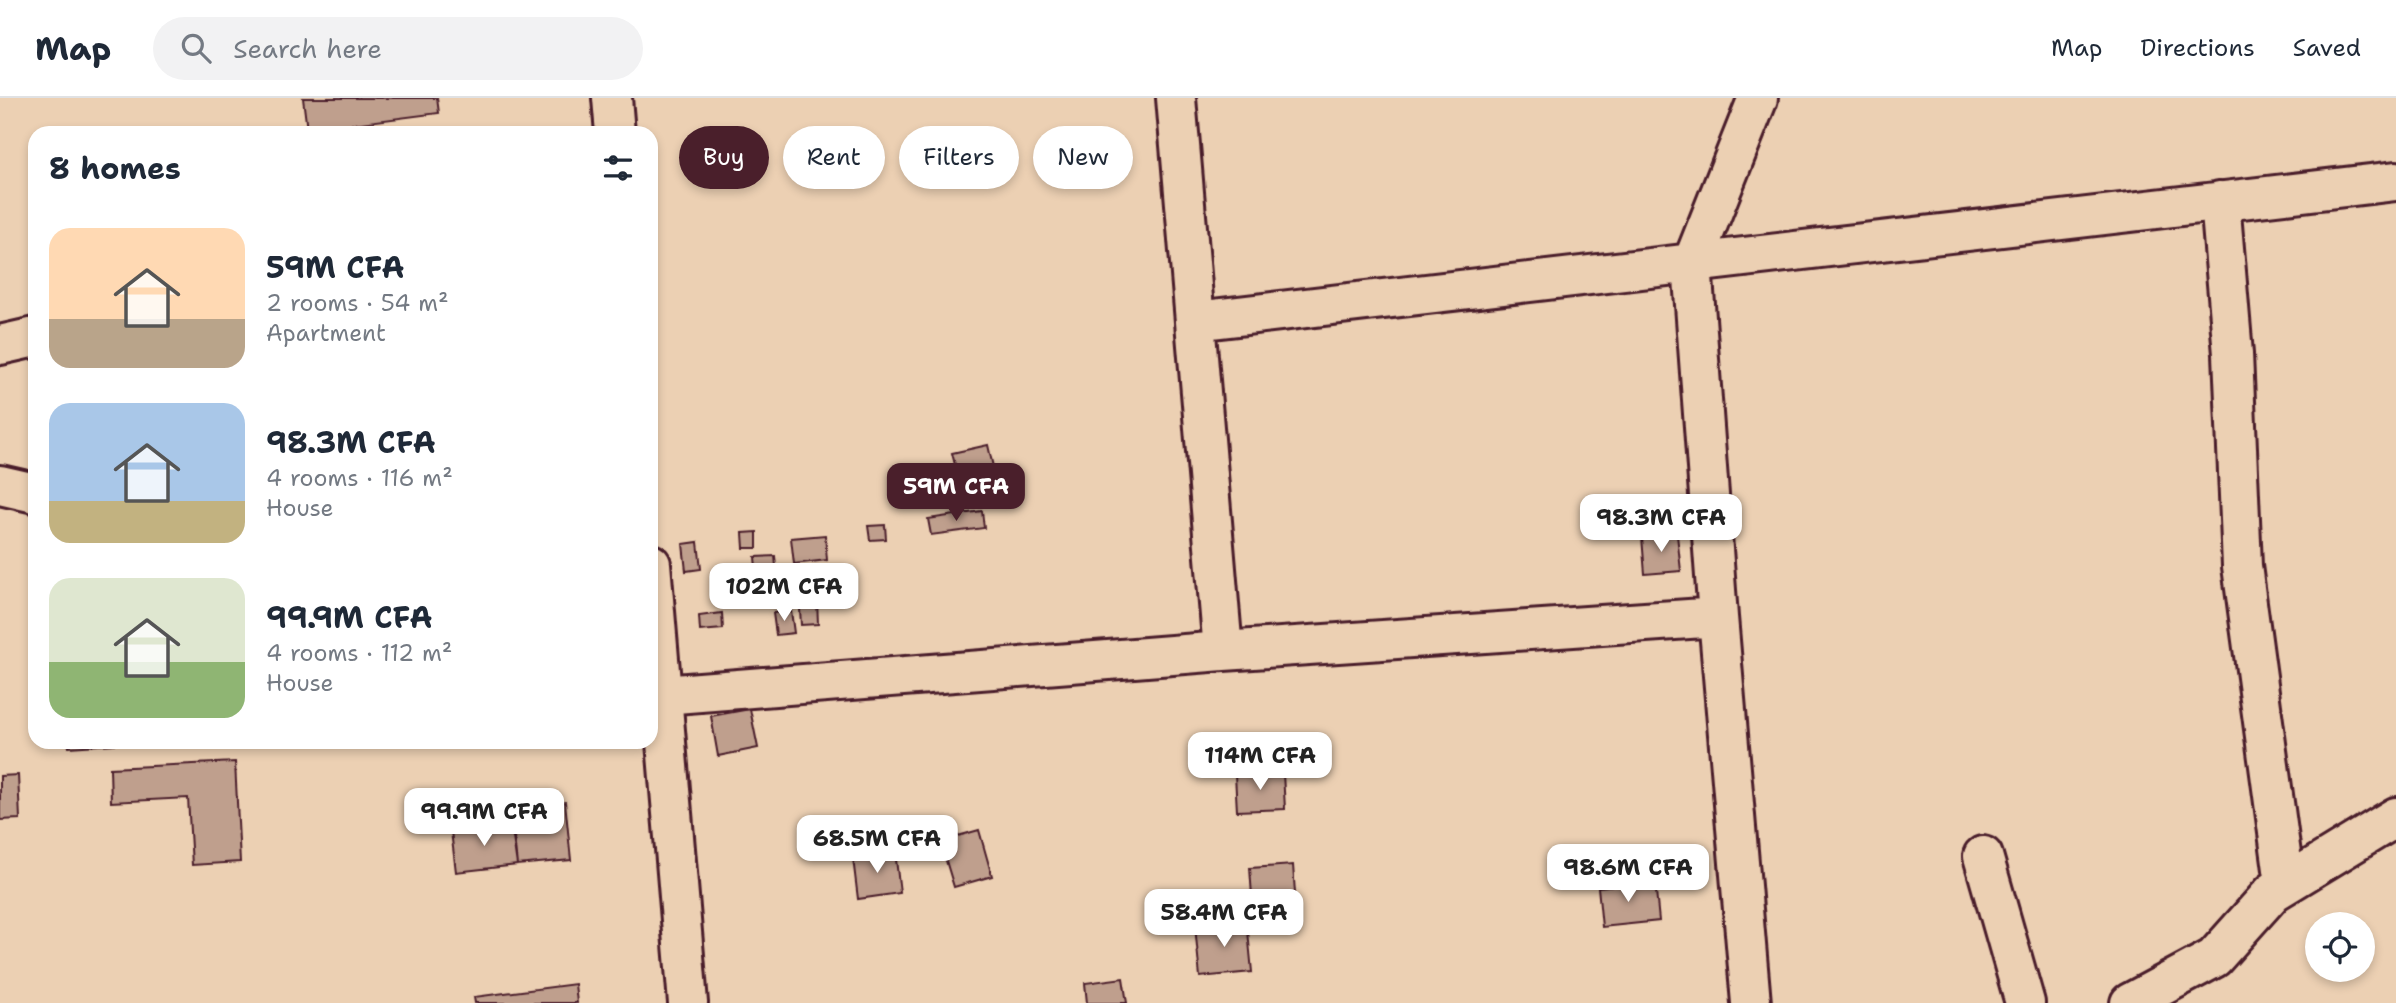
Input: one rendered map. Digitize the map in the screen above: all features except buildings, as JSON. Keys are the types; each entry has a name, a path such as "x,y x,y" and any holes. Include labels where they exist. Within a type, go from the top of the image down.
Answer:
{"street":[{"path":"612,98 614,126"},
{"path":"1177,98 1223,651"},
{"path":"1751,1003 1718,617 1692,264 1758,98"},
{"path":"1195,321 2396,181"},
{"path":"2220,201 2233,354 2242,566 2285,884"},
{"path":"0,345 28,339"},
{"path":"0,485 28,491"},
{"path":"662,695 1223,651 1718,617"},
{"path":"658,647 688,1003"},
{"path":"2130,1003 2214,958 2273,892 2396,817"},
{"path":"1983,856 2025,1003"}]}
